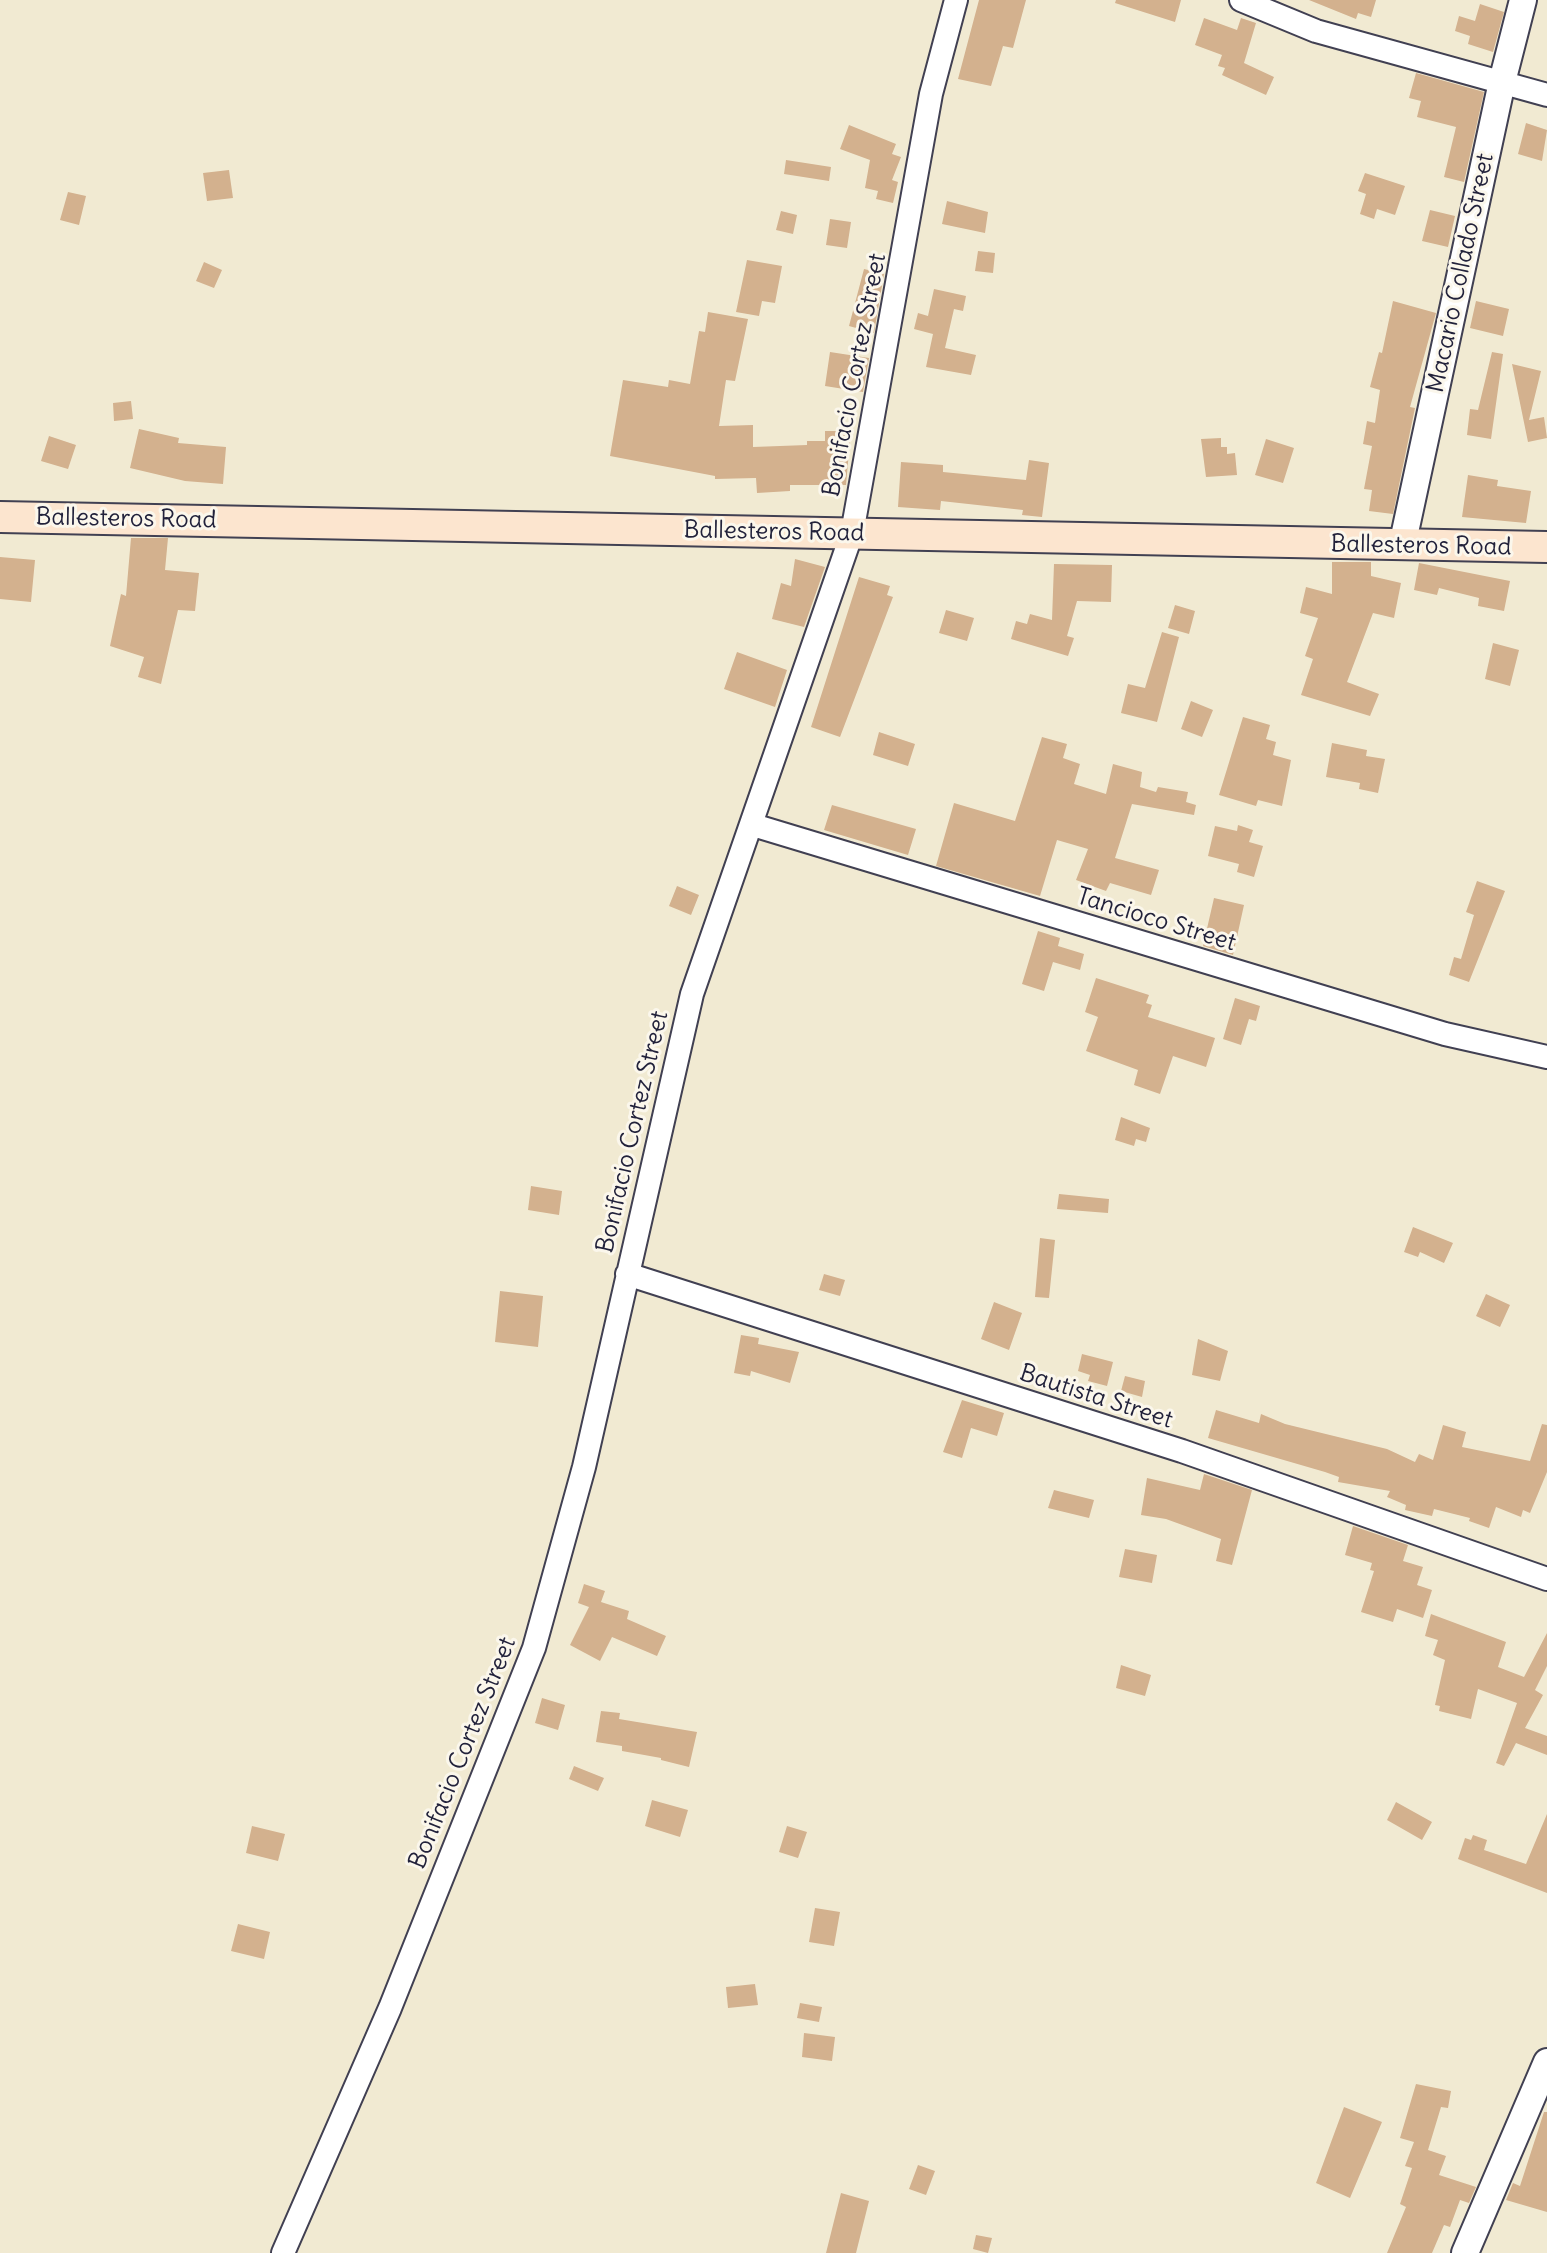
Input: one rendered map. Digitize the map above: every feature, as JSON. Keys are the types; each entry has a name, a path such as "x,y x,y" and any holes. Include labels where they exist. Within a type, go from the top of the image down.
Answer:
{"main road":[{"name":"Ballesteros Road","path":"0,517 1547,547"}],"street":[{"name":"Bonifacio Cortez Street","path":"283,2253 390,2008 534,1648 584,1467 692,994 852,533 931,94 956,0"},
{"path":"1241,0 1316,31 1547,95"},
{"name":"Macario Collado Street","path":"1402,546 1502,82 1523,0"},
{"name":"Tancioco Street","path":"753,825 1445,1034 1547,1057"},
{"name":"Bautista Street","path":"627,1274 1182,1451 1547,1579"},
{"path":"1465,2253 1547,2062"}],"building":[{"path":"979,0 1026,0 1013,48 1003,46 991,86 958,79"},
{"path":"1116,0 1181,0 1175,22 1115,3"},
{"path":"1309,0 1376,0 1371,17 1358,13 1356,19"},
{"path":"1480,4 1504,12 1493,52 1468,44 1470,36 1455,31 1459,16 1475,21"},
{"path":"1204,18 1237,30 1241,18 1256,23 1244,63 1274,77 1266,95 1222,75 1225,68 1218,66 1222,55 1195,45"},
{"path":"1416,73 1484,92 1464,182 1444,177 1456,127 1417,117 1421,101 1409,98"},
{"path":"1526,123 1547,130 1542,161 1518,154"},
{"path":"849,125 896,144 892,154 901,157 892,180 898,182 893,203 876,199 878,191 865,188 870,160 840,149"},
{"path":"786,160 831,167 829,181 784,174"},
{"path":"229,170 233,198 207,201 203,173"},
{"path":"1365,173 1405,186 1395,215 1377,209 1374,219 1360,214 1366,194 1358,191"},
{"path":"68,192 86,196 79,225 60,220"},
{"path":"947,201 988,212 985,233 942,224"},
{"path":"1430,210 1455,216 1448,247 1422,241"},
{"path":"781,211 797,215 793,234 776,230"},
{"path":"830,219 851,222 847,248 826,245"},
{"path":"978,251 995,253 993,273 975,271"},
{"path":"747,260 782,266 775,303 762,301 759,316 736,312"},
{"path":"204,262 222,270 214,288 196,281"},
{"path":"864,269 884,274 874,333 849,326"},
{"path":"934,289 966,296 963,311 954,309 945,348 976,355 971,375 926,367 933,334 914,329 918,313 928,316"},
{"path":"1393,301 1436,313 1410,407 1415,408 1393,514 1369,511 1372,490 1364,489 1372,446 1363,444 1367,421 1375,423 1380,390 1370,387 1379,352 1382,353"},
{"path":"1476,301 1509,309 1503,336 1470,328"},
{"path":"708,312 748,319 735,381 726,380 719,426 753,425 753,447 807,445 807,441 825,441 825,431 846,431 846,440 850,440 846,485 790,485 790,491 757,493 756,478 715,479 715,476 610,456 623,380 668,387 669,380 690,384 699,331 705,332"},
{"path":"830,352 869,358 863,392 825,386"},
{"path":"1492,352 1503,354 1491,439 1467,435 1470,409 1478,410"},
{"path":"1512,364 1541,371 1529,420 1544,417 1547,438 1528,442"},
{"path":"131,401 133,419 114,421 113,403"},
{"path":"139,429 179,438 178,443 226,447 223,484 185,481 130,468"},
{"path":"49,436 76,445 68,469 41,461"},
{"path":"1221,438 1221,447 1227,447 1227,454 1235,453 1237,475 1206,477 1201,439"},
{"path":"1266,439 1294,448 1283,483 1255,475"},
{"path":"1029,460 1049,463 1042,517 1022,515 1023,510 941,501 940,510 898,507 901,462 943,465 943,472 1026,480"},
{"path":"1468,475 1498,480 1497,486 1531,491 1526,523 1462,517"},
{"path":"131,538 168,538 165,570 199,573 195,611 178,610 161,684 138,677 144,657 110,646 121,594 126,596"},
{"path":"0,557 35,560 31,602 0,599"},
{"path":"795,559 825,567 804,627 772,619 781,583 791,586"},
{"path":"1332,562 1371,562 1371,576 1401,583 1394,618 1373,613 1347,682 1379,694 1370,716 1301,695 1313,659 1305,656 1318,618 1300,613 1306,587 1332,594"},
{"path":"1419,563 1510,581 1504,611 1478,606 1479,598 1439,588 1437,595 1414,590"},
{"path":"1054,564 1112,565 1111,602 1077,601 1067,636 1074,638 1068,656 1011,639 1016,621 1027,624 1030,614 1052,620"},
{"path":"859,577 890,586 887,595 893,597 840,737 811,727"},
{"path":"1175,605 1195,611 1189,634 1168,628"},
{"path":"946,610 974,618 967,641 939,633"},
{"path":"1162,632 1179,637 1157,722 1121,713 1128,684 1145,688"},
{"path":"1493,643 1519,650 1510,686 1485,679"},
{"path":"737,652 787,670 775,707 724,689"},
{"path":"1191,701 1213,710 1202,737 1181,729"},
{"path":"1243,717 1270,725 1266,739 1276,742 1273,755 1291,760 1282,806 1258,800 1256,806 1219,795"},
{"path":"879,732 915,744 908,766 873,755"},
{"path":"1042,737 1067,744 1063,758 1080,764 1074,784 1106,794 1113,764 1142,772 1140,787 1156,792 1158,787 1188,792 1186,802 1196,805 1194,815 1132,804 1115,858 1159,870 1151,895 1110,883 1106,891 1076,880 1088,849 1057,840 1040,896 936,866 954,803 1015,821"},
{"path":"1332,743 1367,750 1366,756 1385,759 1378,793 1359,789 1360,783 1326,777"},
{"path":"832,805 916,829 908,855 824,830"},
{"path":"1238,825 1253,830 1249,842 1263,846 1254,877 1237,872 1239,864 1208,856 1215,826 1237,831"},
{"path":"1477,881 1505,891 1469,982 1449,975 1454,957 1461,959 1474,915 1466,912"},
{"path":"677,886 699,895 691,915 669,906"},
{"path":"1214,898 1244,905 1233,955 1203,946"},
{"path":"1038,931 1060,938 1058,946 1084,954 1080,970 1053,962 1044,991 1022,984"},
{"path":"1096,978 1149,995 1146,1003 1152,1005 1148,1017 1215,1038 1206,1067 1173,1056 1160,1094 1134,1085 1138,1070 1086,1051 1098,1017 1085,1012"},
{"path":"1235,998 1260,1006 1256,1021 1249,1019 1241,1045 1223,1039"},
{"path":"1121,1117 1150,1128 1146,1142 1136,1139 1134,1146 1115,1140"},
{"path":"531,1186 562,1191 559,1215 528,1210"},
{"path":"1059,1194 1109,1199 1108,1213 1057,1209"},
{"path":"1413,1227 1453,1243 1444,1263 1420,1252 1418,1257 1404,1252"},
{"path":"1040,1238 1055,1240 1049,1298 1035,1297"},
{"path":"824,1274 845,1280 840,1296 819,1290"},
{"path":"500,1291 543,1296 538,1347 495,1342"},
{"path":"1486,1294 1510,1305 1500,1327 1476,1316"},
{"path":"994,1302 1022,1313 1009,1350 981,1339"},
{"path":"741,1335 759,1338 758,1344 799,1352 790,1383 751,1371 750,1376 734,1373"},
{"path":"1198,1339 1228,1351 1220,1381 1192,1375"},
{"path":"1082,1354 1113,1362 1107,1386 1088,1381 1090,1375 1078,1371"},
{"path":"1125,1376 1145,1381 1142,1397 1121,1391"},
{"path":"962,1400 1004,1413 997,1436 971,1428 962,1458 943,1452"},
{"path":"1216,1410 1259,1423 1261,1414 1285,1424 1387,1449 1415,1462 1419,1454 1433,1460 1443,1425 1466,1432 1462,1447 1530,1461 1542,1424 1547,1425 1547,1472 1530,1513 1523,1510 1521,1517 1496,1507 1489,1528 1469,1521 1470,1518 1434,1509 1432,1516 1405,1510 1406,1505 1387,1497 1390,1491 1338,1482 1339,1477 1325,1472 1208,1438"},
{"path":"1204,1474 1252,1490 1232,1565 1216,1561 1221,1539 1166,1519 1141,1515 1147,1478 1200,1490"},
{"path":"1054,1490 1094,1500 1089,1518 1048,1508"},
{"path":"1353,1526 1408,1545 1403,1561 1423,1567 1417,1585 1432,1590 1423,1618 1397,1609 1393,1622 1361,1612 1374,1571 1370,1570 1372,1563 1345,1555"},
{"path":"1125,1549 1157,1555 1152,1583 1119,1577"},
{"path":"584,1584 605,1591 601,1602 629,1611 627,1619 666,1636 657,1656 612,1637 600,1661 570,1645 589,1607 578,1603"},
{"path":"1431,1614 1506,1642 1498,1667 1524,1677 1547,1633 1547,1666 1535,1690 1543,1695 1525,1728 1547,1736 1547,1755 1516,1743 1504,1766 1496,1763 1517,1703 1478,1689 1471,1719 1439,1711 1440,1706 1435,1705 1445,1660 1433,1655 1438,1640 1425,1636"},
{"path":"1121,1665 1151,1675 1145,1696 1116,1688"},
{"path":"542,1698 565,1705 558,1730 535,1723"},
{"path":"601,1711 620,1713 619,1719 697,1732 689,1767 622,1751 622,1746 596,1742"},
{"path":"574,1766 604,1778 598,1791 569,1779"},
{"path":"652,1800 688,1810 680,1837 645,1826"},
{"path":"1396,1802 1432,1822 1422,1840 1387,1820"},
{"path":"1547,1814 1547,1893 1458,1859 1465,1838 1471,1840 1473,1835 1487,1840 1484,1850 1526,1864"},
{"path":"252,1826 285,1834 278,1861 246,1853"},
{"path":"787,1826 807,1832 798,1858 779,1852"},
{"path":"815,1908 840,1912 834,1946 809,1942"},
{"path":"238,1924 270,1932 264,1959 231,1951"},
{"path":"755,1984 758,2005 728,2008 726,1987"},
{"path":"800,2003 822,2007 819,2022 797,2018"},
{"path":"804,2033 835,2037 832,2061 802,2057"},
{"path":"1416,2084 1451,2091 1448,2108 1441,2107 1428,2150 1446,2156 1439,2175 1476,2187 1469,2203 1460,2200 1450,2227 1444,2225 1432,2253 1387,2253 1406,2207 1400,2204 1412,2168 1405,2166 1414,2142 1400,2138"},
{"path":"1344,2107 1382,2122 1350,2198 1316,2183"},
{"path":"1544,2112 1547,2112 1547,2212 1506,2200 1513,2183 1520,2186"},
{"path":"918,2165 935,2171 926,2195 909,2189"},
{"path":"841,2193 869,2201 856,2253 826,2253"},
{"path":"976,2235 992,2238 988,2253 973,2249"}]}
